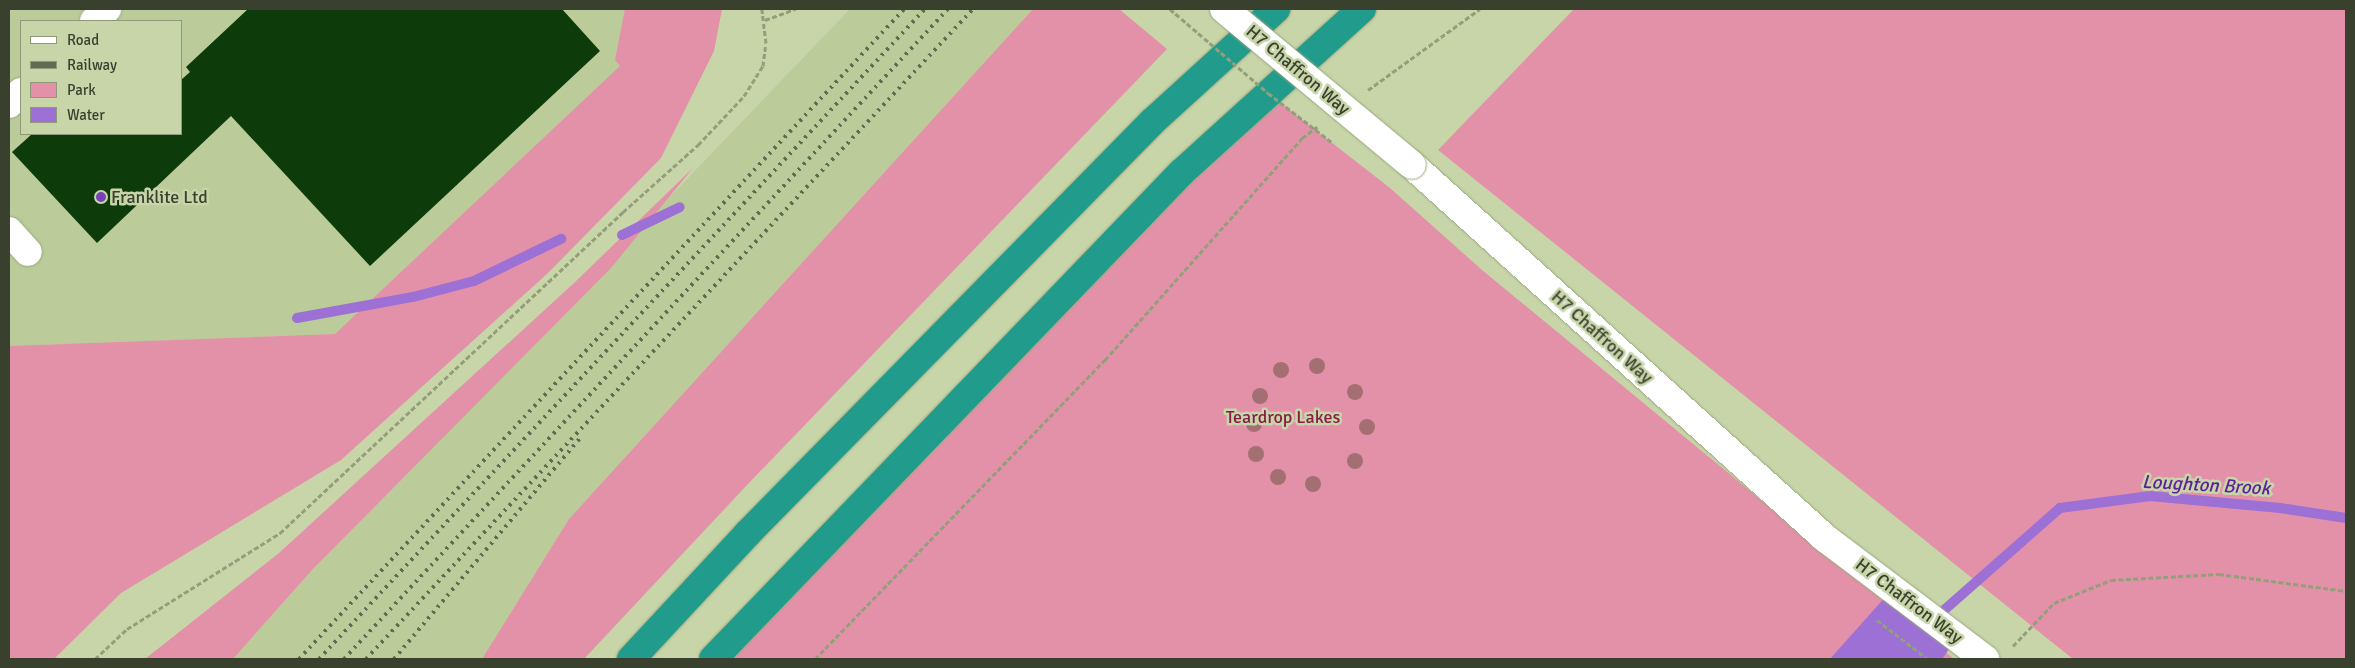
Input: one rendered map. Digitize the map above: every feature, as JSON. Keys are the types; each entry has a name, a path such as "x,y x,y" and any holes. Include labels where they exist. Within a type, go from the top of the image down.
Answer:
{"highway":[{"path":"631,659 747,534 1152,122 1276,9"},
{"path":"713,659 1182,172 1362,9"}],"street":[{"path":"95,20 107,9"},
{"name":"H7 Chaffron Way","path":"1224,9 1412,165 1825,538 1996,656"},
{"path":"9,104 20,93"},
{"path":"9,231 28,252"}],"path":[{"path":"95,659 127,629 280,533 622,212 698,145 744,96 763,66 765,20 762,9"},
{"path":"765,20 796,9"},
{"path":"1170,9 1268,93 1337,146"},
{"path":"1366,92 1480,9"},
{"path":"815,659 1105,360 1302,138 1326,121"},
{"path":"1996,656 2054,603 2111,580 2219,574 2346,591"}],"shaded area":[{"path":"9,9 650,9 621,66 335,334 9,346"},
{"path":"850,9 1033,9 569,519 482,659 233,659 312,570"}],"green space":[{"path":"625,9 722,9 714,51 661,158 548,273 341,460 121,593 54,659 9,659 9,346 335,334 620,66 615,60"},
{"path":"1033,9 1119,9 1167,49 747,485 584,659 482,659 569,519"},
{"path":"1574,9 2346,9 2346,659 2073,659 1438,150"},
{"name":"Teardrop Lakes","path":"1268,93 1390,188 1482,270 1954,659 713,659"},
{"path":"693,168 611,268 312,570 233,659 145,659 279,553 574,283"}],"water":[{"path":"1887,595 1954,642 1942,659 1830,659"}],"building":[{"path":"248,9 562,9 600,51 370,266 231,116 97,243 12,152 31,135 182,135 182,79 190,72 186,67"}],"waterway":[{"path":"622,235 680,207"},
{"path":"297,318 413,297 474,281 561,239"},
{"name":"Loughton Brook","path":"1934,619 2060,508 2150,496 2280,508 2346,518"}],"railway":[{"path":"299,659 904,9"},
{"path":"319,659 925,9"},
{"path":"344,659 948,9"},
{"path":"366,659 973,9"},
{"path":"394,659 581,437"}],"place":[{"name":"Franklite Ltd","path":"101,197"}]}
